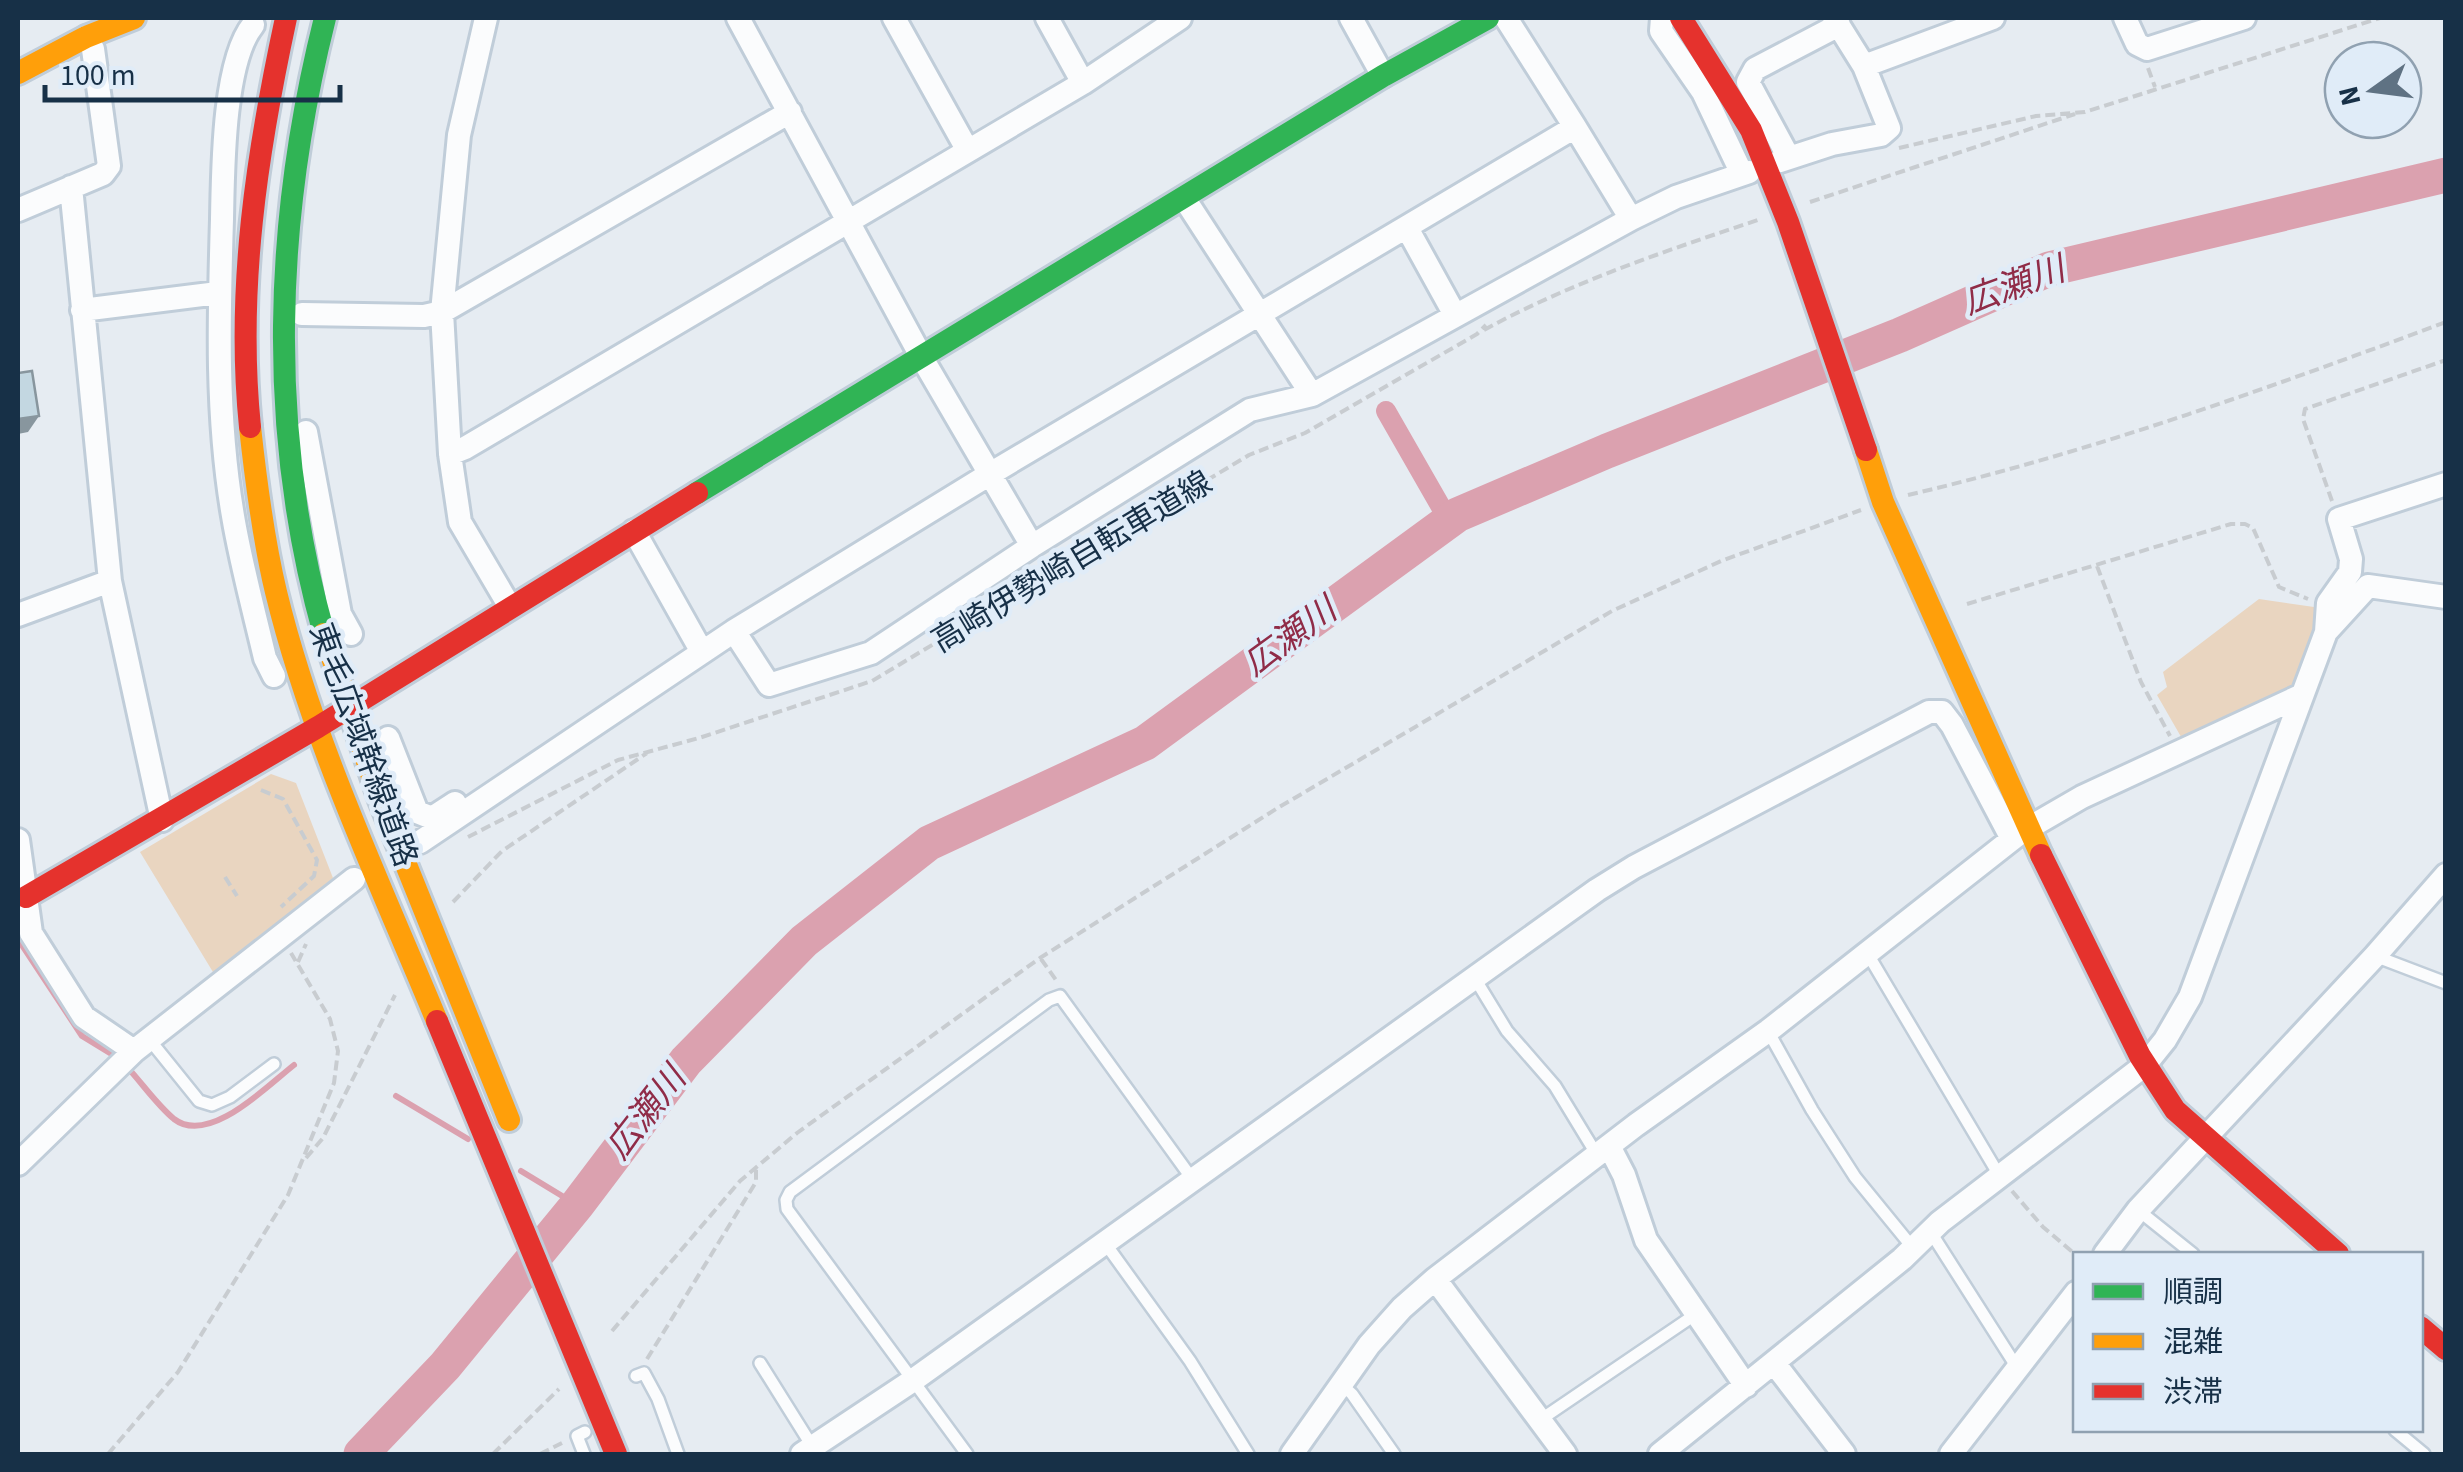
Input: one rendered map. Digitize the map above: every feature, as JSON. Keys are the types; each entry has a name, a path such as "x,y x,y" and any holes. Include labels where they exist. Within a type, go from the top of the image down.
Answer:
{"main road":[{"path":"86,37 113,18"},
{"path":"18,73 86,37 134,18"},
{"name":"東毛広域幹線道路","path":"286,18 260,137 246,294 251,432 264,534 282,618 318,727 616,1454"},
{"name":"東毛広域幹線道路","path":"326,18 300,124 288,207 282,316 288,440 296,508 345,709 514,1133"},
{"path":"26,897 318,727 1383,76 1488,18"},
{"path":"1681,18 1751,130 1884,500 2020,833 2146,1064 2176,1110 2336,1252"},
{"path":"2423,1329 2446,1348"}],"street":[{"path":"326,18 336,44"},
{"path":"346,18 336,44 309,201 302,314 304,421 340,614 351,634"},
{"path":"486,18 459,135 442,312 450,454 460,522 510,607"},
{"path":"738,18 922,358 1032,546"},
{"path":"894,18 968,151"},
{"path":"1046,18 1083,84"},
{"path":"450,454 1083,84 1180,18"},
{"path":"1351,18 1383,76"},
{"path":"1506,18 1631,218"},
{"path":"734,632 769,685 871,654 1032,546 1250,410 1312,395 1631,218 1676,197 1746,173 1703,92 1662,31 1662,18"},
{"path":"1864,66 1992,18"},
{"path":"2125,18 2137,44 2147,49 2244,18"},
{"path":"1836,21 1864,66 1888,120 1886,132 1784,160 1748,82 1754,68 1836,21"},
{"path":"253,25 241,47 227,116 218,293 223,434 233,516 265,658 274,676"},
{"path":"18,210 102,174 109,166 93,49 86,37"},
{"path":"302,314 424,316 442,312 790,112"},
{"path":"420,842 734,632 990,474 1575,127"},
{"path":"222,228 254,185"},
{"path":"71,187 110,581 162,820"},
{"path":"1184,198 1312,395"},
{"path":"1406,228 1455,315"},
{"path":"82,310 218,293"},
{"path":"288,440 304,421"},
{"path":"1660,1454 1998,1175 2146,1064 2190,997 2326,632 2328,603 2350,572 2352,559 2338,519 2446,484"},
{"path":"634,531 702,652"},
{"path":"18,615 110,581"},
{"path":"247,582 282,618"},
{"path":"2326,632 2368,586 2446,596"},
{"path":"1292,1454 1385,1327 1435,1279 1768,1030 2020,833 2082,797 2300,696"},
{"path":"807,1450 912,1380 1634,866 1929,712 1942,712 1952,724 2020,833"},
{"path":"388,738 417,812 432,818 562,730 580,737"},
{"path":"18,840 31,933 84,1017 132,1054"},
{"path":"2106,1252 2138,1210 2446,875"},
{"path":"18,1164 132,1054 354,879"},
{"path":"1603,1150 1624,1175 1646,1240 1746,1386"},
{"path":"1435,1279 1564,1454"},
{"path":"1961,1450 2073,1297"},
{"path":"1774,1363 1844,1454"}],"lane":[{"path":"1866,950 1998,1175"},
{"path":"2375,956 2446,983"},
{"path":"1474,978 1508,1031 1603,1150"},
{"path":"968,1454 806,1237 787,1209 790,1192 1049,1000 1060,996 1193,1180"},
{"path":"1768,1030 1855,1177 1913,1248"},
{"path":"132,1054 199,1101 212,1105 230,1097 274,1064"},
{"path":"2138,1210 2190,1252"},
{"path":"1930,1230 2018,1369"},
{"path":"1105,1243 1190,1361 1248,1454"},
{"path":"1540,1420 1696,1314"},
{"path":"760,1362 807,1450"},
{"path":"627,1376 658,1399 678,1454"},
{"path":"1341,1384 1394,1454"},
{"path":"2397,1432 2424,1454"},
{"path":"581,1434 584,1454"}],"path":[{"path":"1810,202 2380,18"},
{"path":"2147,64 2156,88"},
{"path":"1894,149 2036,116 2075,114"},
{"name":"高崎伊勢崎自転車道線","path":"457,842 618,760 699,738 872,681 1249,455 1305,433 1522,309 1608,274 1780,219"},
{"name":"高崎伊勢崎自転車道線","path":"1476,334 1496,315"},
{"path":"612,1331 740,1181 797,1133 1040,958 1276,808 1612,611 1721,561 1884,500 2026,465 2205,410 2446,322"},
{"path":"2338,519 2303,419 2305,408 2445,362"},
{"path":"1968,604 2231,524 2253,528 2279,587 2297,597 2328,603"},
{"path":"2097,566 2141,682 2179,754"},
{"name":"高崎伊勢崎自転車道線","path":"451,904 502,851 650,750"},
{"path":"257,789 283,799 317,860 314,876 278,910"},
{"path":"225,877 237,896"},
{"path":"1040,958 1058,984"},
{"path":"298,962 330,1019 338,1051 334,1083 311,1135 304,1162"},
{"path":"108,1454 178,1372 322,1138 397,991"},
{"path":"627,1376 646,1361 756,1182 756,1168"},
{"path":"1998,1175 2042,1227 2073,1252"},
{"path":"492,1454 561,1387"},
{"path":"540,1454 581,1434"}],"shaded area":[{"path":"2259,599 2314,607 2320,616 2297,680 2289,690 2184,742 2157,695 2167,687 2163,672"},
{"path":"271,774 296,783 333,878 216,977 140,852"}],"building":[{"path":"32,371 39,416 18,419 18,373"}],"waterway":[{"name":"広瀬川","path":"361,1454 445,1366 577,1205 686,1061 804,941 929,843 1145,743 1457,515 1900,335 2049,269 2446,175"},
{"path":"1386,411 1449,521"},
{"path":"18,939 82,1036 118,1058"},
{"path":"127,1067 174,1119 188,1125 204,1125 237,1110 294,1065"},
{"path":"396,1096 468,1139"},
{"path":"521,1171 577,1205"}],"traffic: fast":[{"path":"324,634 293,481 284,326 295,171 325,18"},
{"path":"697,493 1383,76 1488,18"}],"traffic: slow":[{"path":"18,73 86,37 134,18"},
{"path":"250,427 267,551 308,702 348,810 437,1021"},
{"path":"1866,450 1883,502 2041,855"},
{"path":"324,634 380,800 509,1120"}],"traffic: jam":[{"path":"250,427 246,324 252,221 266,119 286,18"},
{"path":"1681,18 1751,130 1788,222 1866,450"},
{"path":"26,897 318,727 697,493"},
{"path":"2041,855 2140,1056 2175,1110 2336,1252"},
{"path":"437,1021 616,1454"},
{"path":"2423,1330 2446,1349"}]}
